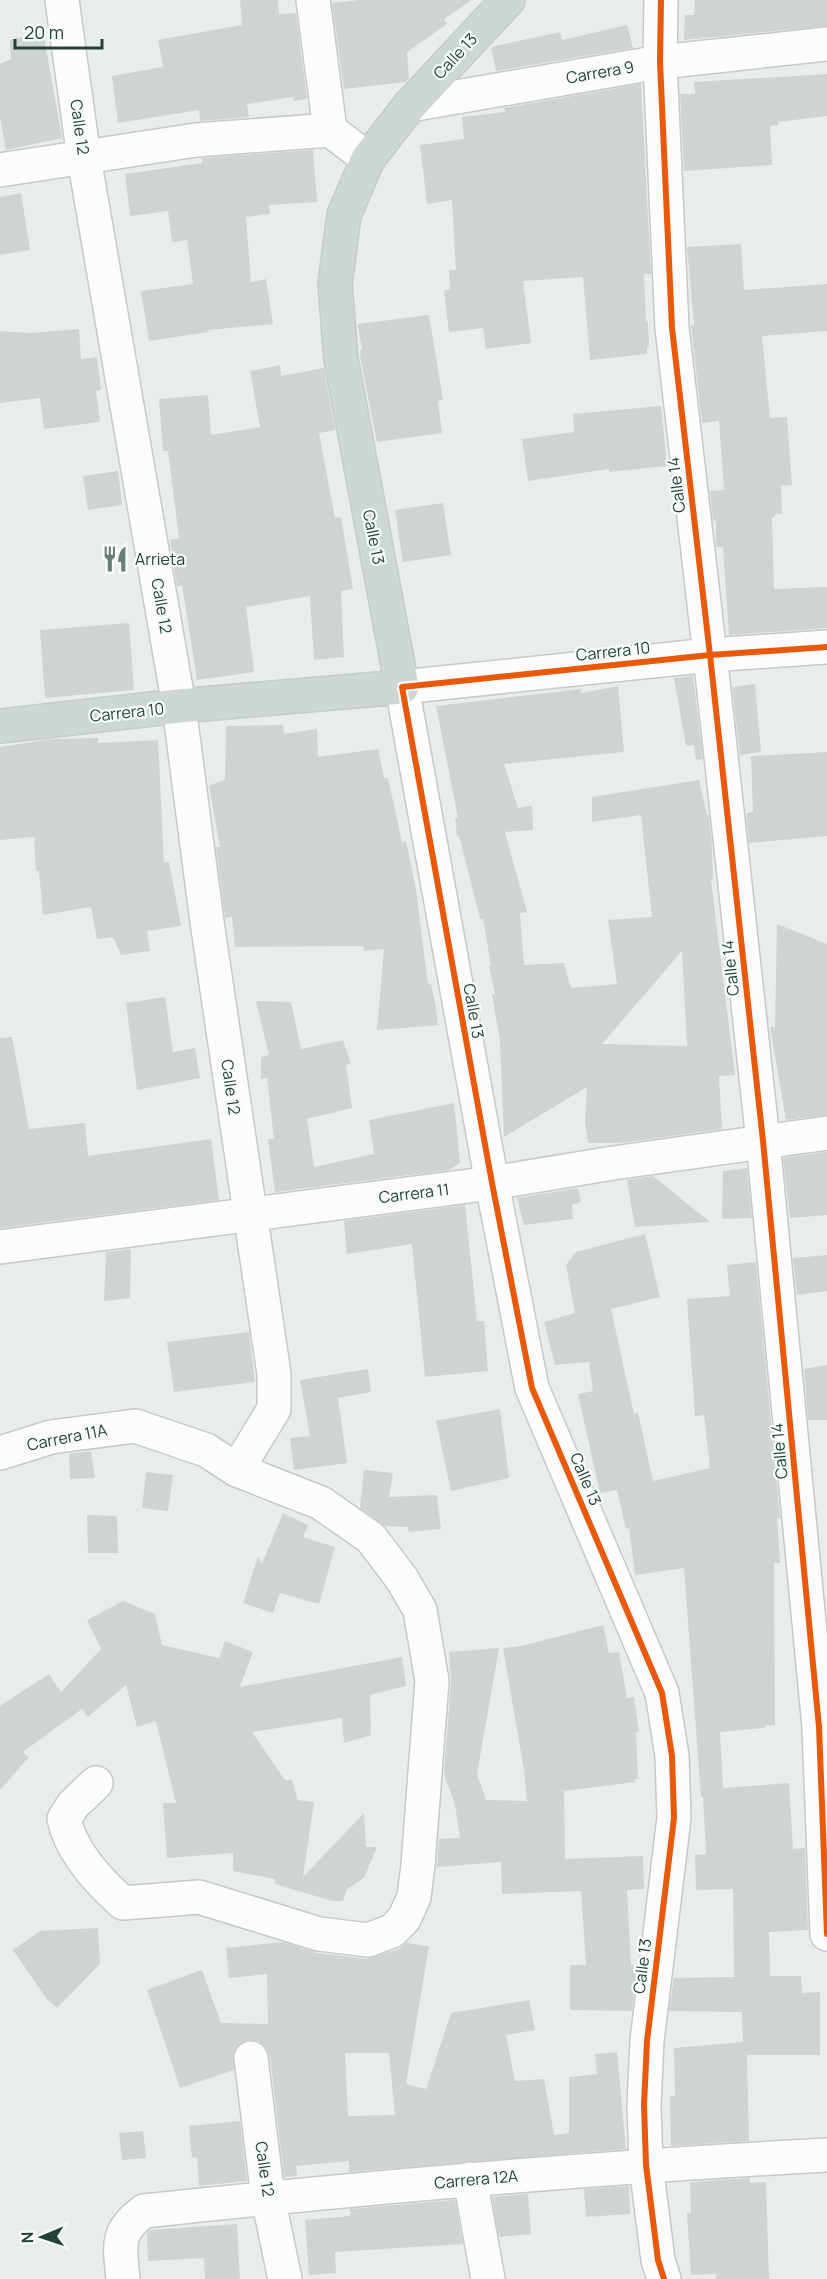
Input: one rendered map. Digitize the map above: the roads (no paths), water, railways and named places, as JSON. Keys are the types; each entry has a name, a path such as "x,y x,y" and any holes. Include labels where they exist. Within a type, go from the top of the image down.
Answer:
{"main road":[{"name":"Calle 13","path":"402,687 341,359 335,284 344,215 368,159 410,105 508,0"},
{"name":"Carrera 10","path":"0,726 179,706 402,687"}],"street":[{"name":"Calle 12","path":"62,0 84,158 179,706 207,922 274,1374 274,1409 237,1470"},
{"path":"313,0 330,130"},
{"name":"Calle 14","path":"661,0 660,62 672,328 763,1141 823,1726 827,1934"},
{"name":"Carrera 9","path":"410,105 660,62 827,44"},
{"path":"0,170 196,140 330,130 368,159"},
{"name":"Carrera 10","path":"402,687 710,655 827,647"},
{"name":"Calle 13","path":"402,687 492,1183 532,1388 662,1693 672,1756 674,1818 646,2041 644,2105 646,2164 658,2260 664,2279"},
{"name":"Carrera 11","path":"0,1247 492,1183 612,1163 827,1133"},
{"name":"Carrera 11A","path":"0,1452 51,1437 135,1426 206,1450 237,1470"},
{"path":"96,1783 73,1805 64,1819 69,1840 109,1891 123,1903 198,1897 319,1934 368,1940 392,1931 404,1919 414,1897 432,1681 420,1610 402,1579 371,1538 321,1503 237,1470"},
{"name":"Calle 12","path":"251,2058 268,2198 285,2279"},
{"name":"Carrera 12A","path":"123,2279 122,2236 129,2222 144,2211 646,2164 827,2155"},
{"path":"470,2179 488,2279"}],"place":[{"name":"Arrieta","path":"115,559"}]}
